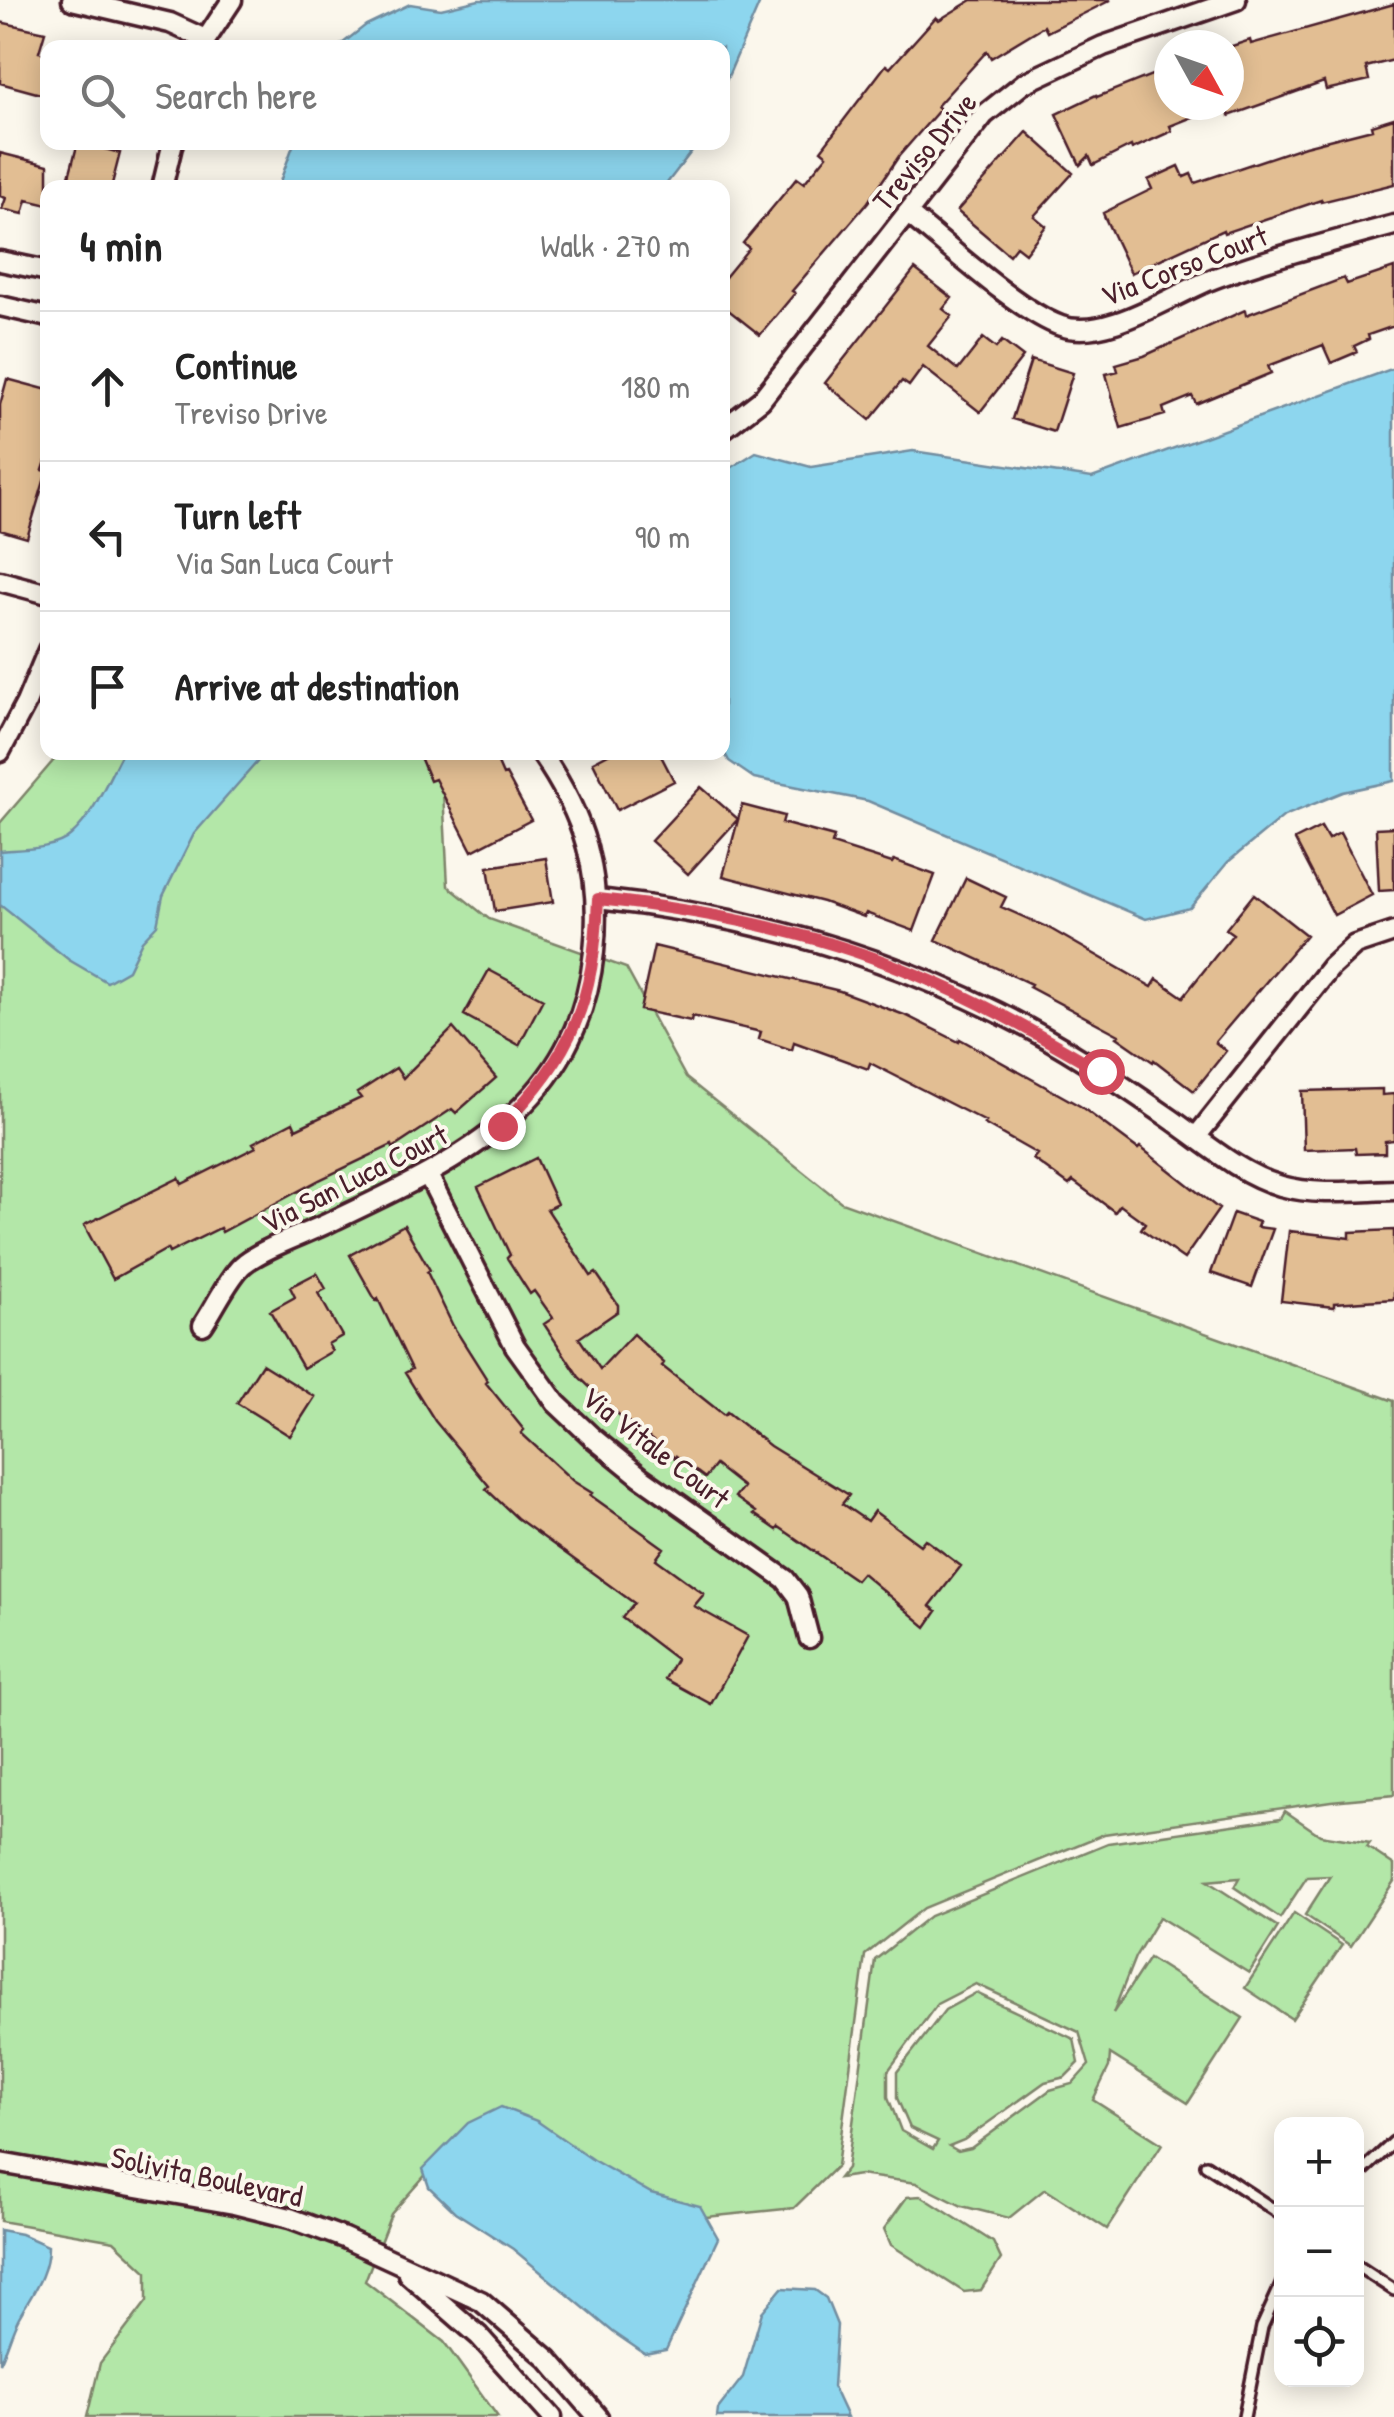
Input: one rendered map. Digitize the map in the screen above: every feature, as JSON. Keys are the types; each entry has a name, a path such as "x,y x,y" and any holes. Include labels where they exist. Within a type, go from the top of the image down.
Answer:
{"street":[{"path":"72,0 170,24 197,40"},
{"path":"204,40 232,0"},
{"name":"Treviso Drive","path":"730,424 761,400 984,114 1024,83 1102,46 1236,0"},
{"path":"164,180 171,150"},
{"name":"Via Corso Court","path":"907,213 1033,312 1064,327 1095,328 1128,318 1214,278 1316,245 1394,226"},
{"path":"0,261 40,269"},
{"path":"0,306 40,315"},
{"path":"0,581 40,592"},
{"path":"0,752 40,669"},
{"name":"Via San Luca Court","path":"203,1325 244,1264 428,1175 502,1126 553,1069 572,1035 592,973 598,899 578,816 545,760"},
{"path":"598,899 662,906 742,922 818,940 909,972 1000,1013 1101,1071 1237,1166 1281,1186 1330,1192 1394,1190"},
{"path":"1196,1137 1330,966 1355,945 1394,932"},
{"name":"Via Vitale Court","path":"428,1175 515,1346 556,1403 641,1477 785,1579 798,1596 809,1638"},
{"name":"Solivita Boulevard","path":"0,2163 234,2204 290,2218 344,2238 481,2301 548,2359 598,2417"},
{"name":"Solivita Boulevard","path":"396,2264 479,2336 552,2417"}],"lane":[{"path":"1364,2170 1394,2142"},
{"path":"1206,2166 1274,2210"},
{"path":"1364,2270 1394,2290"},
{"path":"1244,2417 1262,2327 1276,2297"}],"green space":[{"path":"54,760 441,760 448,886 489,919 626,968 686,1078 841,1202 1394,1401 1394,1795 1104,1834 924,1908 865,1955 837,2166 794,2208 706,2217 641,2194 444,2154 391,2214 365,2281 444,2342 498,2417 87,2417 100,2363 147,2301 147,2272 114,2241 0,2221 0,823"},
{"path":"1285,1811 1320,1835 1370,1843 1367,1847 1394,1865 1394,1881 1351,1946 1305,1915 1330,1876 1307,1877 1280,1918 1234,1887 1239,1878 1207,1881 1278,1927 1249,1973 1159,1917 1135,1957 1113,2013 1149,1958 1243,2018 1188,2103 1110,2054 1109,2067 1093,2100 1162,2144 1107,2229 1045,2189 1009,2218 962,2206 916,2183 860,2175 839,2178 847,2168 875,1960 930,1916 1108,1843 1281,1818","holes":["976,1984 1079,2032 1089,2065 1072,2084 1050,2090 971,2148 958,2151 949,2146 964,2140 1045,2082 1065,2077 1079,2063 1074,2039 976,1993 945,2010 897,2072 897,2098 910,2128 938,2141 933,2149 901,2131 888,2097 888,2071 937,2004"]},
{"path":"1294,1913 1342,1945 1292,2019 1245,1988"},
{"path":"921,2196 993,2242 1001,2259 981,2290 964,2292 891,2245 884,2229 907,2197"}],"water":[{"path":"479,0 761,0 730,72 730,40 347,40 366,25 410,4 441,9"},
{"path":"291,150 693,150 669,180 280,180"},
{"path":"1394,368 1394,781 1343,792 1284,816 1228,862 1190,908 1146,919 868,801 754,778 729,761 730,469 756,452 811,467 913,451 1092,478"},
{"path":"118,760 259,760 194,834 163,896 157,925 142,941 128,970 107,982 69,960 0,905 0,851 47,846 64,840 94,807"},
{"path":"501,2107 537,2121 593,2160 651,2193 700,2206 718,2238 666,2350 645,2354 613,2332 513,2249 455,2212 429,2187 423,2169 468,2123"},
{"path":"0,2230 48,2246 42,2276 0,2363"},
{"path":"782,2288 815,2290 826,2298 837,2325 833,2387 847,2417 717,2417 718,2409 743,2377 762,2312"}],"building":[{"path":"972,0 1111,0 1047,32 1044,26 991,58 987,51 937,106 940,109 760,335 730,311 730,271 749,248 743,243 797,178 804,183 827,155 821,150 886,65 890,68 936,17 939,20"},
{"path":"1394,4 1394,60 1366,67 1369,80 1326,90 1324,82 1244,111 1244,42 1250,40 1251,44"},
{"path":"0,22 45,32 39,52 40,94 0,83"},
{"path":"1154,74 1154,120 1185,120 1170,126 1172,131 1132,149 1131,146 1093,165 1089,156 1080,165 1056,114"},
{"path":"1394,118 1394,184 1321,200 1224,233 1223,230 1131,273 1103,213 1152,189 1148,180 1179,166 1184,177 1191,174 1195,183 1305,146 1372,129 1371,125"},
{"path":"1027,132 1073,173 1034,216 1046,226 1025,253 1016,246 1009,255 957,211"},
{"path":"76,150 120,153 113,180 68,180"},
{"path":"0,153 48,165 48,180 40,180 40,203 27,200 23,214 2,209 6,198 0,196"},
{"path":"1394,268 1394,326 1368,335 1369,339 1354,346 1357,352 1331,363 1323,345 1268,366 1271,373 1196,404 1192,396 1163,408 1165,415 1121,428 1106,374 1118,371 1116,364 1144,356 1245,310 1246,315 1344,278 1347,284"},
{"path":"915,269 952,298 943,309 952,316 928,346 958,370 983,338 996,348 1002,341 1023,357 980,412 923,367 909,386 902,381 870,420 825,383"},
{"path":"1031,360 1073,373 1054,432 1012,419"},
{"path":"7,379 40,388 40,494 27,538 0,530 0,405"},
{"path":"421,760 496,760 531,820 472,851 435,779 430,781"},
{"path":"663,760 674,781 617,810 593,762"},
{"path":"701,787 738,819 688,874 651,841"},
{"path":"742,805 784,816 782,823 834,837 832,844 935,875 914,931 866,913 864,917 723,876"},
{"path":"1321,827 1328,839 1340,833 1372,895 1334,915 1295,840"},
{"path":"1394,827 1394,890 1379,891 1376,828"},
{"path":"546,858 553,902 495,911 488,867"},
{"path":"966,878 1006,897 1001,907 1049,928 1152,987 1157,979 1183,997 1233,934 1226,929 1254,894 1306,935 1215,1042 1226,1051 1194,1091 1119,1035 1029,987 1031,984 936,940"},
{"path":"654,946 840,991 907,1016 959,1042 960,1039 1080,1106 1219,1209 1184,1259 1141,1229 1145,1223 1120,1205 1115,1212 1073,1181 1069,1185 1033,1159 1037,1154 986,1122 870,1063 868,1069 794,1042 792,1050 759,1039 761,1032 692,1016 691,1021 640,1010"},
{"path":"489,970 543,999 519,1045 464,1015"},
{"path":"453,1028 496,1078 456,1113 452,1109 393,1148 392,1145 319,1180 222,1232 220,1228 169,1253 167,1249 113,1279 84,1225 179,1178 182,1184 256,1147 253,1143 293,1122 296,1129 361,1098 357,1093 396,1068 403,1078"},
{"path":"1382,1089 1382,1095 1394,1094 1394,1140 1385,1141 1385,1153 1356,1154 1355,1148 1304,1150 1302,1091"},
{"path":"536,1158 557,1204 547,1209 591,1276 596,1273 618,1305 618,1311 579,1338 600,1369 633,1334 664,1363 662,1366 724,1415 727,1412 770,1446 849,1495 842,1504 867,1521 874,1511 920,1545 925,1539 961,1566 930,1606 937,1611 926,1627 862,1573 856,1580 754,1514 735,1497 743,1487 715,1465 705,1478 675,1458 618,1414 579,1377 544,1324 553,1318 534,1291 530,1294 507,1258 510,1255 478,1187"},
{"path":"1233,1213 1259,1222 1257,1227 1273,1229 1252,1287 1211,1273"},
{"path":"404,1225 430,1270 427,1272 453,1326 486,1383 524,1430 521,1433 590,1495 664,1548 656,1559 704,1594 694,1606 748,1636 711,1704 665,1679 676,1659 622,1618 634,1603 517,1518 486,1489 489,1486 435,1421 405,1373 412,1369 378,1299 350,1255"},
{"path":"1394,1230 1394,1299 1334,1303 1334,1307 1281,1301 1289,1231 1350,1238 1350,1232"},
{"path":"317,1273 326,1289 318,1293 342,1336 328,1344 332,1351 303,1368 270,1311 295,1297 290,1287"},
{"path":"262,1364 315,1397 290,1436 237,1403"}],"route":[{"path":"502,1126 553,1069 572,1035 592,973 598,899 662,906 818,940 909,972 1000,1013 1101,1071"}]}
